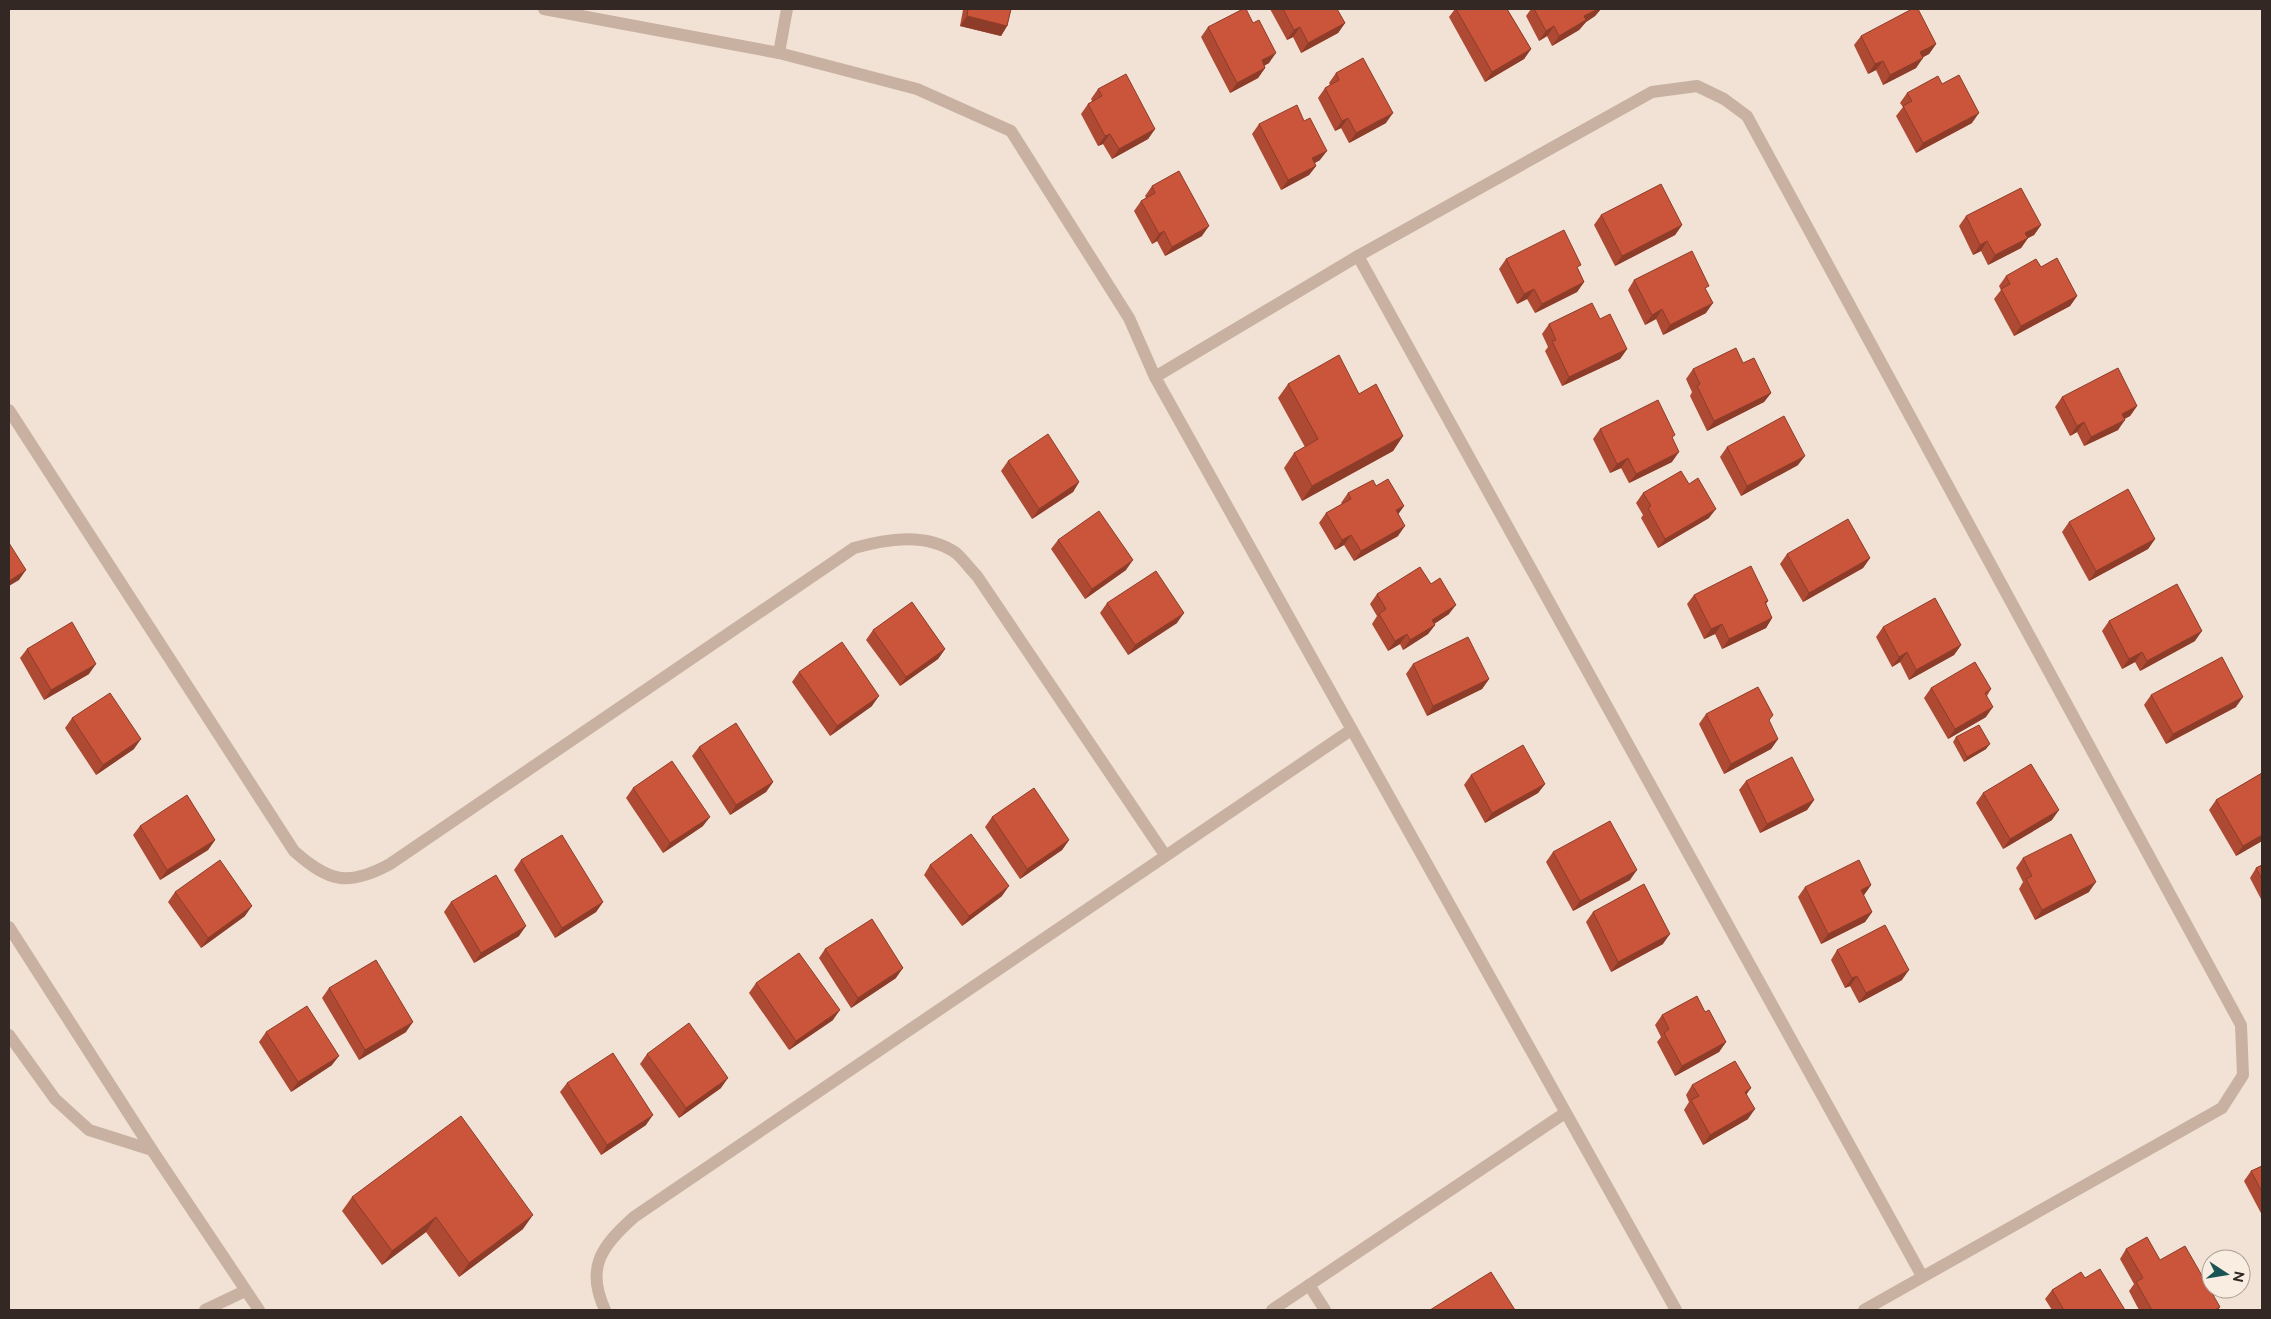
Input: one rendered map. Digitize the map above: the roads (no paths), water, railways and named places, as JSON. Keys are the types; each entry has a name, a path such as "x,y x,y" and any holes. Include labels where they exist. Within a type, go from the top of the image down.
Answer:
{"street":[{"path":"544,9 779,52 917,89 1011,131 1129,318 1155,377 1676,1310"},
{"path":"779,52 787,9"},
{"path":"1155,377 1358,256 1652,92 1697,86 1724,99 1747,116 2242,1025 2243,1075 2222,1108 1864,1310"},
{"path":"1358,256 1922,1276"},
{"path":"9,410 294,851 310,865 331,878 351,879 373,873 390,864 854,548 886,539 913,540 932,544 956,553 977,576 1165,855"},
{"path":"606,1310 595,1286 598,1263 610,1239 634,1217 1351,730"},
{"path":"9,927 152,1150 259,1310"},
{"path":"9,1035 55,1099 89,1130 152,1150"},
{"path":"1272,1310 1565,1113"},
{"path":"1310,1285 1325,1310"},
{"path":"205,1310 245,1290"}]}
